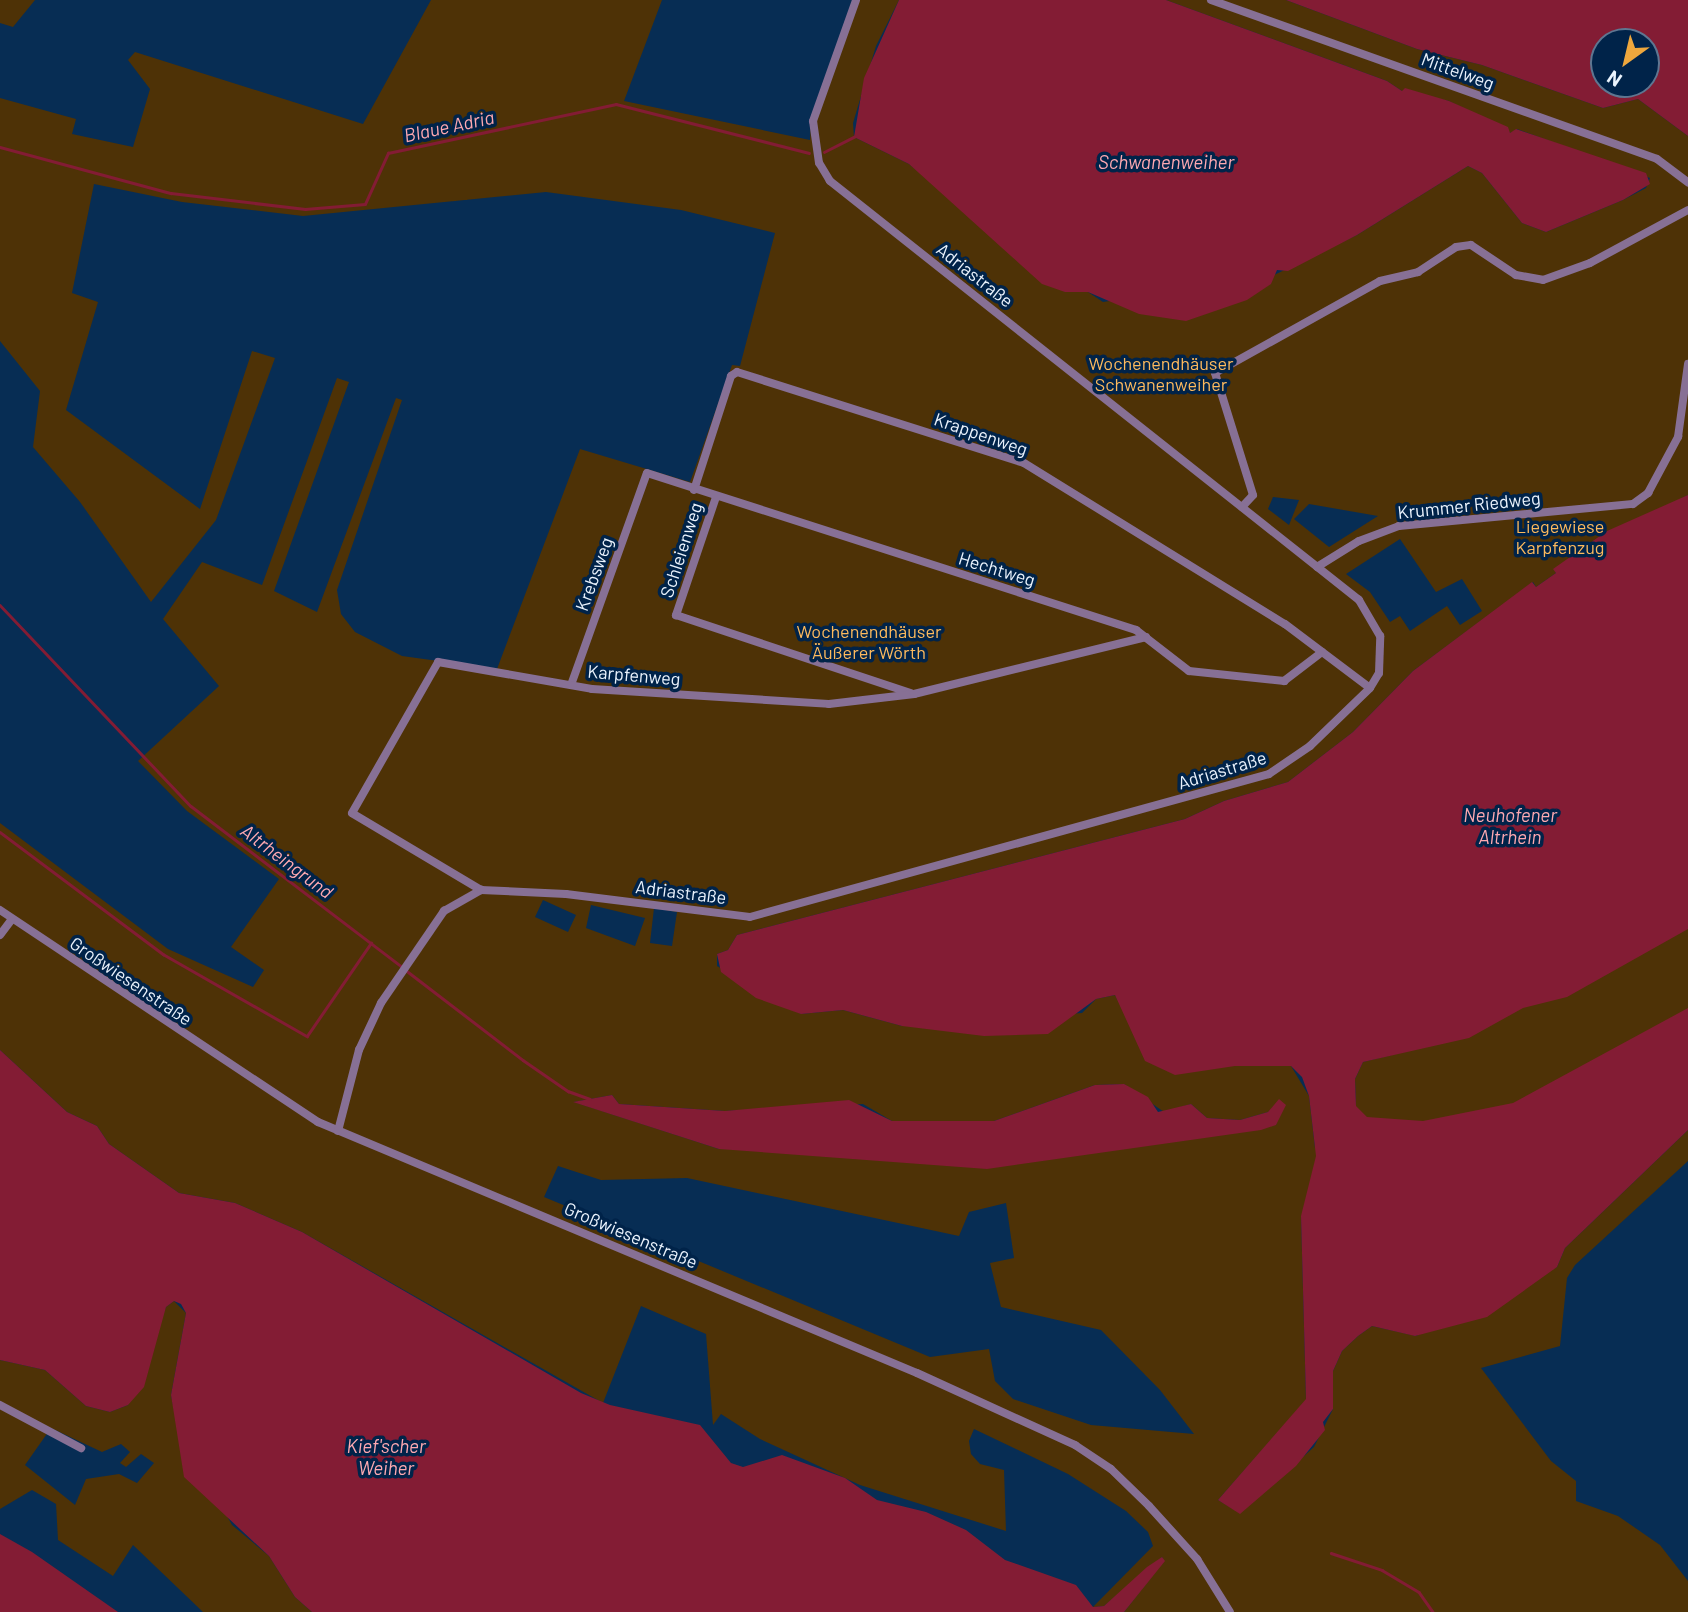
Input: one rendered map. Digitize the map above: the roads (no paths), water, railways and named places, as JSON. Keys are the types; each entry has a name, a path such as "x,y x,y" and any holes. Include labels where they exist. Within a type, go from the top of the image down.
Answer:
{"street":[{"name":"Adriastraße","path":"481,890 566,894 750,917 1269,774 1310,746 1370,688 1383,657 1372,616 1317,567 830,180 819,163 813,121 856,0"},
{"name":"Mittelweg","path":"1211,0 1657,159 1688,182"},
{"path":"1242,507 1253,495 1216,373 1380,281 1418,272 1456,247 1471,245 1516,275 1543,280 1590,263 1688,210"},
{"name":"Krummer Riedweg","path":"1317,567 1359,541 1399,526 1633,504 1648,493 1678,437 1688,364"},
{"name":"Krappenweg","path":"694,490 731,376 737,372 1024,463 1285,624 1370,688"},
{"name":"Hechtweg","path":"647,474 1136,630 1184,669 1276,680 1290,678 1322,652"},
{"name":"Krebsweg","path":"570,685 647,474"},
{"name":"Schleienweg","path":"716,497 677,615 914,694"},
{"name":"Karpfenweg","path":"481,890 352,813 438,662 570,685 805,704 914,694 1146,637"},
{"path":"338,1131 359,1050 381,1003 444,911 481,890"},
{"name":"Großwiesenstraße","path":"0,910 295,1109 338,1131 892,1362 1075,1446 1111,1468 1157,1514 1197,1559 1230,1612"},
{"path":"0,935 12,919"},
{"path":"0,1405 80,1448"}],"water":[{"name":"Schwanenweiher","path":"899,0 1166,0 1387,81 1402,91 1405,88 1449,101 1508,127 1510,133 1516,129 1646,173 1650,184 1623,200 1546,232 1522,223 1482,173 1468,166 1357,235 1288,271 1277,270 1271,284 1247,300 1186,321 1139,314 1088,292 1065,292 1042,284 909,164 854,137 864,78"},
{"path":"1286,0 1688,0 1688,136 1638,99 1603,108 1482,65 1417,49"},
{"name":"Neuhofener Altrhein","path":"1688,495 1688,929 1567,997 1523,1008 1469,1038 1363,1062 1355,1079 1356,1106 1367,1117 1423,1121 1513,1103 1688,1008 1688,1130 1565,1248 1557,1267 1487,1317 1415,1336 1372,1326 1358,1336 1342,1351 1333,1371 1333,1409 1323,1422 1325,1430 1296,1466 1240,1514 1218,1500 1306,1399 1301,1216 1316,1156 1309,1096 1302,1077 1291,1066 1235,1066 1175,1075 1145,1061 1115,995 1096,999 1048,1034 984,1036 902,1026 843,1010 801,1014 756,998 721,972 717,954 728,950 737,935 1185,819 1224,801 1288,782 1353,732 1413,671 1532,582 1536,587 1556,573 1553,569 1607,531"},
{"name":"Kief'scher Weiher","path":"0,1050 67,1112 97,1126 109,1144 179,1193 235,1203 302,1232 581,1393 610,1405 700,1425 731,1463 743,1467 782,1455 845,1478 877,1500 926,1512 966,1530 1005,1560 1076,1585 1093,1607 1104,1606 1147,1567 1162,1557 1165,1561 1124,1612 312,1612 295,1597 269,1556 184,1477 171,1395 186,1313 181,1304 174,1301 166,1307 144,1387 128,1405 110,1412 86,1406 45,1370 0,1360"},
{"path":"1124,1084 1148,1097 1158,1112 1191,1104 1207,1118 1240,1120 1268,1112 1279,1099 1286,1105 1276,1125 1261,1130 987,1169 719,1149 573,1102 612,1095 619,1104 725,1111 849,1100 892,1121 994,1121 1095,1085"},
{"path":"0,1534 32,1552 118,1612 0,1612"}],"waterway":[{"name":"Blaue Adria","path":"0,147 171,193 305,209 365,204 388,153 616,104 809,153"},
{"name":"Blaue Adria","path":"824,152 854,137"},
{"name":"Altrheingrund","path":"0,605 191,806 402,967"},
{"path":"0,832 163,954 307,1036 371,943"},
{"name":"Altrheingrund","path":"407,971 523,1060 568,1091 590,1099"},
{"path":"1331,1553 1382,1570 1419,1592 1433,1612"}],"park label":[{"name":"Wochenendhäuser Schwanenweiher","path":"1161,374"},
{"name":"Liegewiese Karpfenzug","path":"1560,537"},
{"name":"Wochenendhäuser Äußerer Wörth","path":"869,642"}]}
